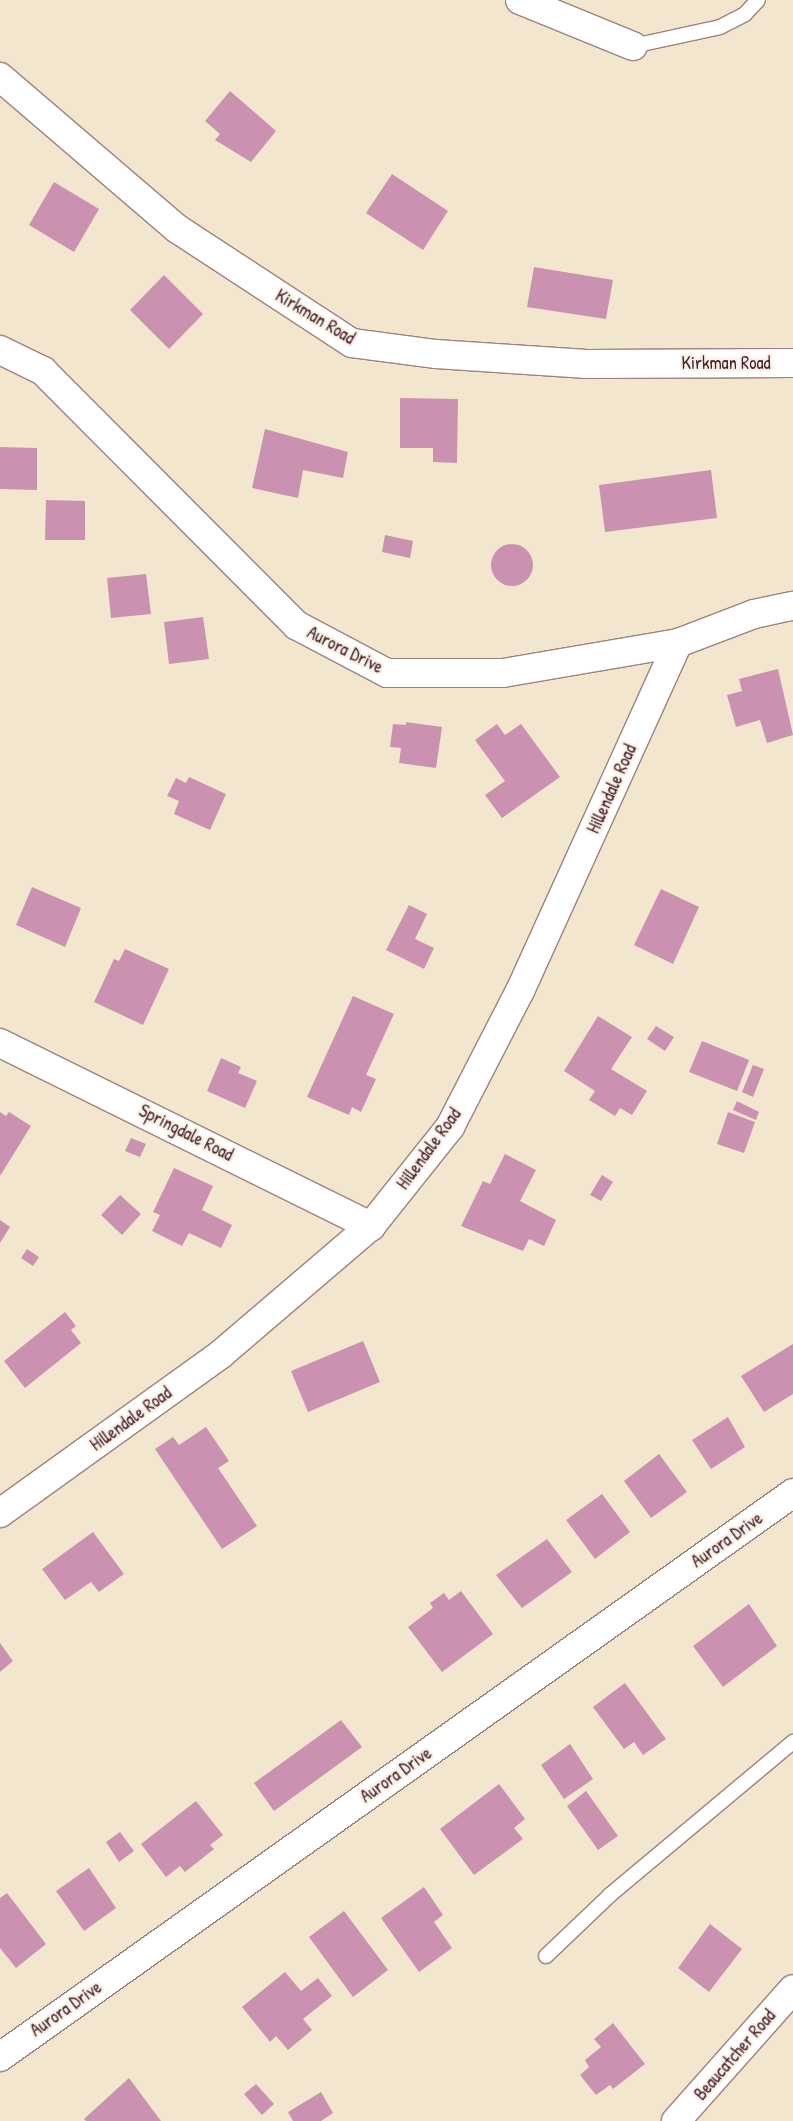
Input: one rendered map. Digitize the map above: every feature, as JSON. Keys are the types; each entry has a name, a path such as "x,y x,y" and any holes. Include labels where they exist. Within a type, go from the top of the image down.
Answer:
{"street":[{"path":"520,0 633,46"},
{"name":"Kirkman Road","path":"0,77 176,228 352,343 436,354 587,364 793,363"},
{"name":"Aurora Drive","path":"0,350 43,371 296,625 387,673 503,673 678,643 754,614 793,606"},
{"name":"Hillendale Road","path":"0,1513 221,1354 372,1226 450,1127 520,991 678,643"},
{"name":"Springdale Road","path":"0,1043 372,1226"},
{"name":"Aurora Drive","path":"0,2056 793,1493"},
{"name":"Beaucatcher Road","path":"676,2121 793,1989"}],"lane":[{"path":"633,46 720,27 745,14 758,0"},
{"path":"546,1956 610,1895 793,1742"}],"building":[{"path":"230,91 276,131 251,162 215,140 220,134 205,121"},
{"path":"392,174 448,211 423,250 366,213"},
{"path":"54,182 99,209 74,252 29,225"},
{"path":"534,267 613,280 606,319 527,307"},
{"path":"164,275 203,314 169,349 130,310"},
{"path":"400,398 458,399 457,463 433,462 433,448 400,448"},
{"path":"265,429 348,452 343,478 303,470 298,498 252,488"},
{"path":"0,447 37,448 37,490 0,489"},
{"path":"711,470 717,518 605,532 599,485"},
{"path":"46,500 85,501 85,540 45,540"},
{"path":"385,535 413,541 410,558 382,552"},
{"path":"512,544 527,550 533,565 527,580 512,586 497,580 491,565 497,550"},
{"path":"146,574 151,614 111,618 107,578"},
{"path":"203,617 209,659 169,664 164,622"},
{"path":"778,669 793,735 767,743 760,720 736,727 727,695 742,691 739,679"},
{"path":"406,722 442,727 436,768 399,763 401,748 390,747 393,724 406,725"},
{"path":"497,724 505,735 521,724 560,777 502,818 485,795 505,781 475,740"},
{"path":"189,777 226,794 210,830 174,814 179,801 167,796 176,778 186,783"},
{"path":"32,887 81,908 65,947 16,925"},
{"path":"661,889 699,907 673,964 634,945"},
{"path":"409,905 427,914 415,939 434,948 424,969 386,950"},
{"path":"125,949 169,969 143,1025 94,1002 114,959 119,961"},
{"path":"353,996 394,1014 366,1075 376,1079 361,1112 352,1107 349,1115 307,1097"},
{"path":"598,1016 632,1037 611,1069 647,1091 632,1115 620,1108 615,1116 589,1100 595,1091 564,1071"},
{"path":"656,1026 674,1037 665,1051 647,1039"},
{"path":"702,1041 749,1060 737,1091 689,1072"},
{"path":"221,1058 241,1067 238,1073 257,1081 245,1108 207,1091"},
{"path":"753,1065 764,1069 753,1097 742,1092"},
{"path":"737,1101 759,1112 756,1120 733,1110"},
{"path":"0,1112 6,1116 9,1112 31,1126 0,1176"},
{"path":"728,1112 755,1122 744,1153 717,1144"},
{"path":"131,1138 146,1144 140,1157 125,1151"},
{"path":"505,1154 536,1170 520,1201 556,1220 544,1246 529,1239 523,1251 461,1226 483,1181 490,1184"},
{"path":"174,1168 213,1186 202,1210 232,1225 221,1248 189,1233 182,1246 152,1231 160,1215 153,1212"},
{"path":"602,1175 613,1182 601,1201 590,1195"},
{"path":"120,1195 141,1214 122,1235 101,1215"},
{"path":"0,1220 10,1227 0,1243"},
{"path":"27,1249 39,1257 33,1266 21,1258"},
{"path":"65,1312 76,1326 71,1330 81,1343 25,1388 4,1361"},
{"path":"363,1341 380,1382 308,1412 291,1371"},
{"path":"793,1344 793,1394 764,1412 741,1376"},
{"path":"728,1417 745,1447 711,1469 692,1440"},
{"path":"206,1427 229,1461 218,1468 257,1526 222,1549 155,1449 173,1437 179,1445"},
{"path":"659,1454 687,1492 651,1518 624,1481"},
{"path":"602,1494 630,1532 595,1559 566,1520"},
{"path":"93,1532 124,1574 99,1592 91,1582 65,1600 42,1569"},
{"path":"547,1539 572,1572 522,1608 496,1575"},
{"path":"461,1591 493,1634 442,1672 408,1627 433,1608 430,1603 444,1593 449,1600"},
{"path":"749,1604 777,1646 723,1687 693,1646"},
{"path":"0,1643 13,1661 0,1672"},
{"path":"625,1683 666,1739 643,1755 634,1742 624,1749 593,1707"},
{"path":"341,1720 362,1747 274,1811 254,1783"},
{"path":"570,1744 593,1779 564,1799 541,1765"},
{"path":"499,1784 525,1819 514,1828 523,1839 474,1875 440,1829"},
{"path":"586,1791 618,1836 598,1850 567,1806"},
{"path":"196,1801 223,1835 210,1845 214,1849 185,1872 180,1866 166,1877 141,1844"},
{"path":"120,1832 134,1851 119,1862 106,1842"},
{"path":"89,1868 116,1908 84,1931 56,1891"},
{"path":"424,1887 443,1915 434,1922 452,1948 419,1972 381,1918"},
{"path":"7,1893 46,1944 16,1968 0,1948 0,1898"},
{"path":"344,1911 388,1970 353,1997 309,1937"},
{"path":"710,1924 742,1949 709,1992 678,1968"},
{"path":"285,1972 301,1991 318,1978 332,1996 303,2019 312,2030 288,2050 276,2036 270,2042 242,2007"},
{"path":"613,2023 645,2064 613,2089 610,2085 596,2095 580,2075 589,2067 585,2060 601,2047 594,2039"},
{"path":"129,2078 161,2121 86,2121 84,2119"},
{"path":"256,2084 274,2104 262,2115 244,2094"},
{"path":"321,2092 333,2113 321,2121 293,2121 288,2112"}]}
